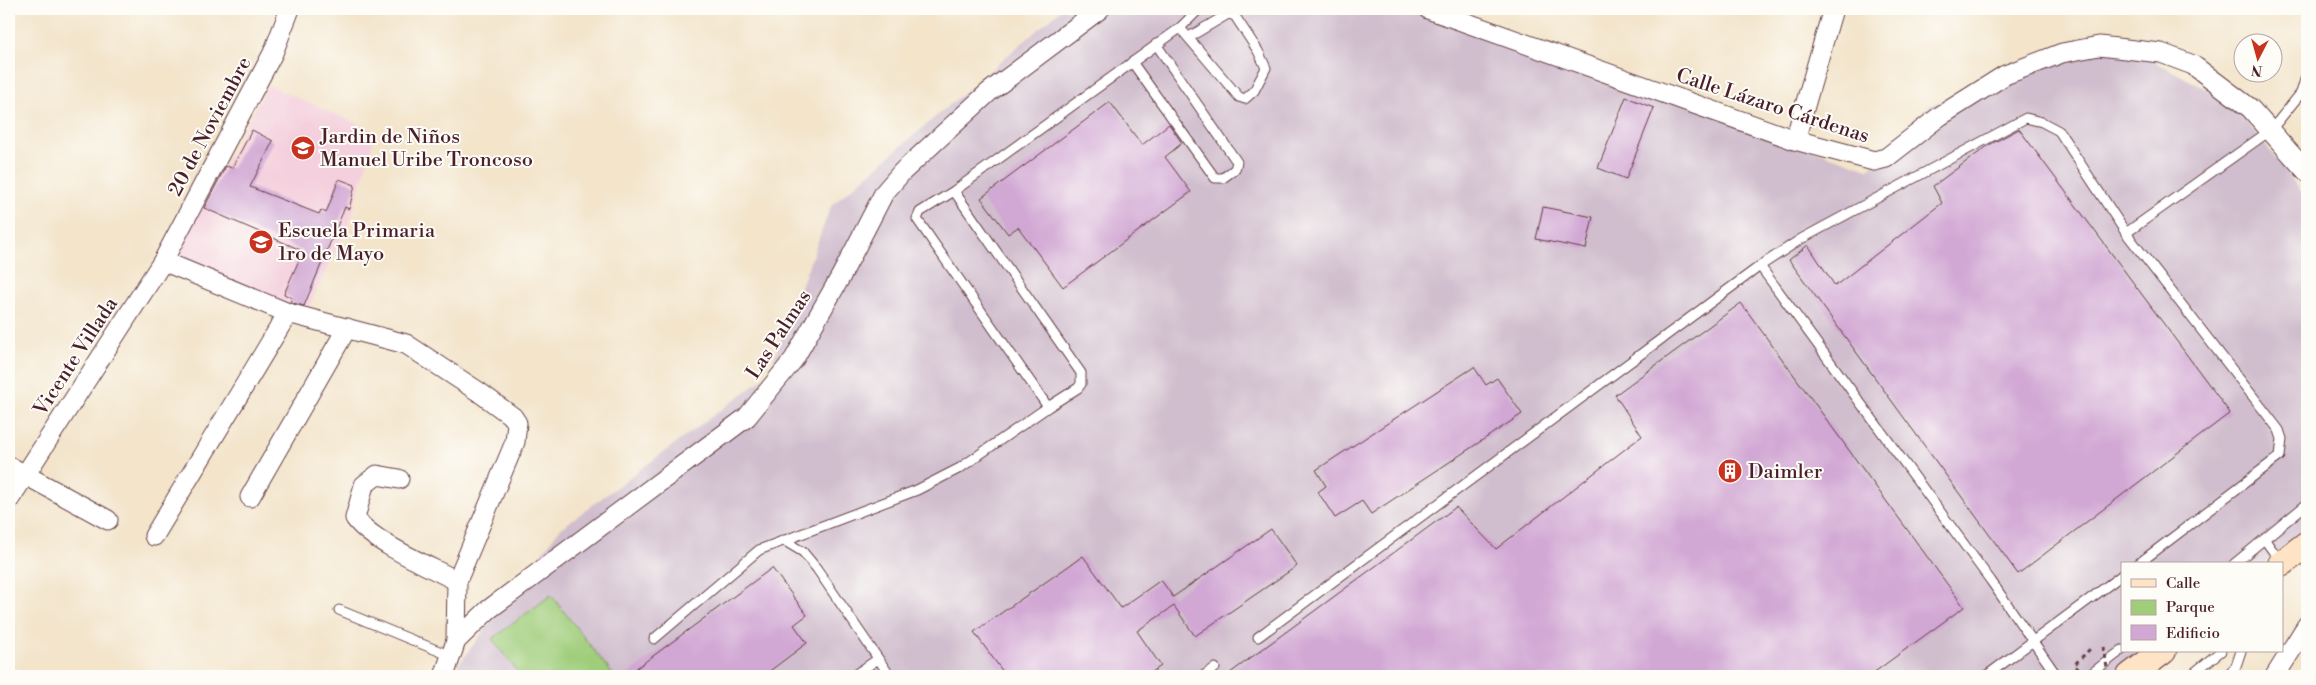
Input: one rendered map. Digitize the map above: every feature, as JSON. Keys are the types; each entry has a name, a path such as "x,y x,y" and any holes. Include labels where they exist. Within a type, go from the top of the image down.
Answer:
{"main road":[{"path":"2282,562 2307,544"},
{"path":"2130,676 2163,652"}],"street":[{"name":"20 de Noviembre","path":"163,261 273,53 290,9"},
{"name":"Las Palmas","path":"444,676 454,649 500,601 747,417 794,360 841,276 884,193 902,172 989,92 1100,9"},
{"name":"Calle Lázaro Cárdenas","path":"1428,9 1795,140 1869,160 1880,161 1940,116 2005,75 2062,53 2099,46 2160,54 2193,65 2250,108 2307,172"},
{"path":"1795,140 1833,9"},
{"path":"163,261 288,312 406,344 513,417 517,423 515,442 457,581 454,649"},
{"name":"Vicente Villada","path":"9,500 17,470 163,261"},
{"path":"154,536 288,312"},
{"path":"250,497 346,328"},
{"path":"17,470 108,520"},
{"path":"399,479 377,475 364,485 355,518 361,526 375,536 457,581"},
{"path":"2275,676 2307,625"}],"lane":[{"path":"1048,407 918,222 920,212 954,191 1180,28 1200,9"},
{"path":"1180,28 1239,97 1245,99 1254,91 1266,68 1261,56 1235,16 1228,14 1189,37"},
{"path":"1132,62 1215,178 1223,178 1235,169 1237,162 1156,44"},
{"path":"2126,233 2271,130 2304,93 2307,74"},
{"path":"1258,637 1800,238 2026,118 2042,122 2059,131 2126,233 2279,430 2282,439 2280,456 2141,562"},
{"path":"654,639 758,550 917,490 960,468 1078,388 1081,384 1081,373 954,191"},
{"path":"1760,266 2057,676"},
{"path":"2237,562 2307,504"},
{"path":"783,540 803,552 817,569 890,676"},
{"path":"2265,540 2280,562"},
{"path":"1986,676 2121,576"},
{"path":"340,610 454,649"},
{"path":"2088,676 2121,651"},
{"path":"2190,676 2220,652"},
{"path":"2228,676 2236,666 2241,652"},
{"path":"853,676 878,659"},
{"path":"1203,676 1215,668"}],"path":[{"path":"2104,647 2108,676"},
{"path":"2078,670 2074,665 2090,649"}],"shaded area":[{"name":"Daimler","path":"1062,9 1413,9 1868,169 1931,105 2118,42 2232,103 2307,199 2307,533 2268,562 2121,562 2121,652 2144,652 2111,676 450,676 560,529 768,375 831,206"},
{"path":"268,85 376,132 352,215 306,314 171,264 221,164 301,195 225,164"}],"green space":[{"path":"551,595 614,676 521,676 492,639"}],"building":[{"path":"1626,97 1654,108 1626,179 1598,168"},
{"path":"1110,102 1142,145 1169,124 1182,143 1165,157 1191,192 1063,287 1018,227 1008,234 981,198"},
{"path":"2019,129 2230,413 2018,574 1789,260 1808,245 1835,286 1942,203 1933,186 1989,145"},
{"path":"252,130 273,141 250,187 319,214 321,210 326,213 339,179 355,185 349,209 345,207 304,306 290,302 292,298 284,294 303,251 204,208 226,166 232,168"},
{"path":"1543,207 1593,217 1586,249 1536,239"},
{"name":"Daimler","path":"1741,303 1964,607 1869,676 1226,676 1456,507 1496,549 1642,436 1615,395"},
{"path":"1474,367 1486,385 1497,378 1522,414 1371,514 1362,501 1335,518 1318,492 1326,486 1316,470"},
{"path":"1271,529 1297,566 1195,636 1174,606 1137,631 1161,666 1146,676 1006,676 974,632 1083,556 1121,608 1161,580 1173,597"},
{"path":"772,568 807,615 794,625 807,643 763,676 626,676"}],"place":[{"name":"Jardin de Niños Manuel Uribe Troncoso","path":"303,148"},
{"name":"Escuela Primaria 1ro de Mayo","path":"261,242"},
{"name":"Daimler","path":"1730,471"}]}
